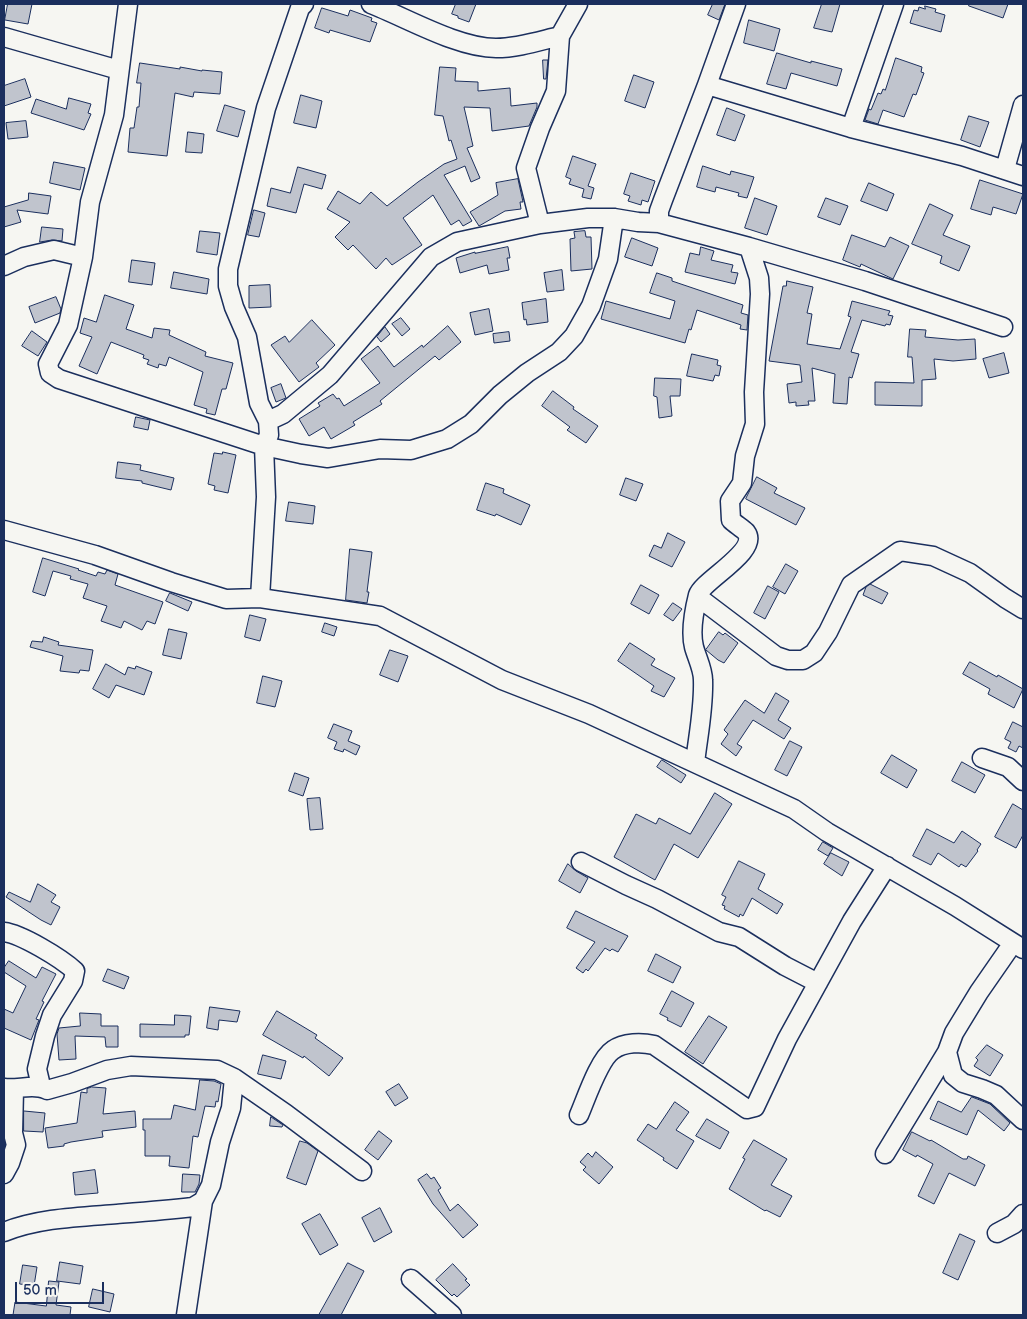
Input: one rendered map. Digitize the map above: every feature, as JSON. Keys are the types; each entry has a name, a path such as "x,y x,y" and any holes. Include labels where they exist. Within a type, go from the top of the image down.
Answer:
{"street":[{"path":"128,4 114,115 90,202 83,257 68,325 48,364 50,373 66,382 264,446 328,458 380,449 411,450 447,439 471,424 500,395 527,373 559,352 574,336 591,306 608,259 614,218"},
{"path":"371,4 470,45 495,48 517,46 560,36"},
{"path":"540,224 526,168 556,90 560,36 578,4"},
{"path":"659,223 659,211 736,4"},
{"path":"851,128 894,4"},
{"path":"260,598 266,497 264,446 269,435 268,421 259,403 247,337 234,307 228,286 228,269 266,108 298,5"},
{"path":"4,37 120,70"},
{"path":"707,85 851,128 1005,169 1023,176"},
{"path":"1005,169 1023,105"},
{"path":"268,421 282,414 330,375 430,257 457,242 540,224 588,218 614,218 659,223 865,281 1003,327"},
{"path":"695,763 704,678 693,645 692,634 698,598 702,587 725,569 746,547 748,539 746,532 731,520 730,501 742,483 745,456 755,424 754,392 760,294 759,278 749,247"},
{"path":"4,266 24,257 54,250 83,257"},
{"path":"4,530 95,555 171,582 226,598 260,598 380,616 502,680 589,714 794,809 827,832 955,906 1018,946 979,992 954,1033 947,1052 885,1154"},
{"path":"698,598 776,656 788,660 803,660 814,653 828,632 851,585 900,550 933,556 970,573 1023,609"},
{"path":"982,758 1008,766 1023,781"},
{"path":"581,862 719,932 740,936 785,966 818,983"},
{"path":"579,1115 600,1064 613,1050 643,1043 654,1045 747,1109 755,1107 787,1039 852,921 887,866"},
{"path":"4,932 20,936 66,963 75,971 73,981 52,1015 45,1036 37,1069 41,1086"},
{"path":"947,1052 954,1075 963,1083 996,1095 1023,1120"},
{"path":"4,1174 16,1145 9,1089 41,1086 48,1090 107,1070 131,1066 217,1070 234,1078 286,1114 362,1171"},
{"path":"186,1315 203,1201 211,1185 220,1142 231,1108 234,1078"},
{"path":"4,1232 13,1228 72,1217 193,1207 203,1201"},
{"path":"998,1233 1014,1224 1023,1214"},
{"path":"411,1279 452,1315"}],"building":[{"path":"8,4 32,4 28,24 5,20"},
{"path":"456,4 476,4 469,22 452,14"},
{"path":"713,4 725,4 719,20 708,15"},
{"path":"822,4 840,4 832,32 814,28"},
{"path":"969,4 1008,4 1003,18 969,6"},
{"path":"925,6 936,9 935,12 945,15 941,32 910,23 914,10 918,11 919,7 925,9"},
{"path":"322,8 348,16 350,10 372,18 371,21 377,23 370,42 330,30 329,33 315,28"},
{"path":"749,20 780,29 774,51 744,43"},
{"path":"777,53 811,63 811,61 842,69 837,86 791,73 786,89 767,84"},
{"path":"896,58 922,67 921,72 924,73 916,95 913,94 904,117 883,110 878,124 865,120 878,93 881,94 883,89 885,90"},
{"path":"543,60 548,60 546,79 544,79"},
{"path":"140,63 180,69 180,67 222,72 220,94 194,92 193,97 175,93 167,156 128,152 130,128 134,128 137,107 139,107 141,83 137,83"},
{"path":"440,67 456,68 455,81 478,82 478,91 510,88 511,106 537,103 537,107 529,126 492,131 490,108 464,107 473,146 467,148 480,178 471,182 465,166 444,175 472,221 463,226 459,220 451,225 433,195 403,218 422,245 392,265 386,258 376,269 353,245 348,250 335,237 350,222 327,209 338,191 360,204 371,192 387,206 444,164 457,159 451,140 449,141 443,116 435,115"},
{"path":"634,75 654,82 645,108 625,101"},
{"path":"25,79 31,97 4,106 4,86"},
{"path":"301,95 322,101 316,128 294,123"},
{"path":"69,98 91,104 88,113 91,114 84,130 31,113 36,99 66,109"},
{"path":"225,105 245,111 238,137 217,131"},
{"path":"727,108 745,115 735,141 717,135"},
{"path":"969,116 989,122 980,147 961,140"},
{"path":"26,121 28,137 8,139 6,123"},
{"path":"188,132 204,134 202,153 186,152"},
{"path":"573,156 596,164 588,186 594,188 591,199 582,197 584,189 569,184 571,179 566,177"},
{"path":"54,162 85,168 80,190 50,183"},
{"path":"703,166 730,175 731,171 754,177 747,198 738,196 739,193 716,187 715,192 697,187"},
{"path":"298,167 326,175 322,189 304,184 296,213 267,206 271,188 290,193"},
{"path":"631,173 655,181 648,202 642,200 641,205 628,201 630,196 624,194"},
{"path":"518,179 523,202 520,202 521,209 505,211 479,226 470,212 498,195 496,183"},
{"path":"980,180 1023,194 1016,214 993,207 991,215 971,209"},
{"path":"869,183 894,194 887,211 861,201"},
{"path":"29,193 51,196 48,214 17,210 21,222 4,227 4,207 28,200"},
{"path":"755,198 777,206 767,235 745,228"},
{"path":"826,198 848,206 840,225 818,217"},
{"path":"930,204 953,215 943,235 970,246 959,271 940,263 942,256 912,244"},
{"path":"254,210 265,213 259,237 248,235"},
{"path":"42,227 63,229 62,241 40,242"},
{"path":"200,231 220,233 217,255 197,252"},
{"path":"585,231 586,237 591,237 592,269 571,271 570,239 575,238 574,232"},
{"path":"852,235 885,247 890,237 909,246 893,279 861,264 860,267 843,260"},
{"path":"632,238 658,248 652,266 625,257"},
{"path":"508,247 510,258 507,258 509,270 489,274 487,265 460,273 456,258 475,252"},
{"path":"701,247 714,251 711,260 733,265 731,272 738,273 735,284 685,272 690,253 699,255"},
{"path":"132,260 155,263 152,285 129,282"},
{"path":"562,270 564,290 547,292 544,273"},
{"path":"174,272 209,279 207,294 171,288"},
{"path":"657,273 672,278 672,281 743,305 741,313 748,315 747,330 740,329 741,325 697,310 685,343 601,319 606,301 670,319 675,301 650,293"},
{"path":"787,281 813,287 807,313 812,314 807,344 840,349 851,317 848,316 852,301 890,311 888,315 893,316 890,325 886,324 885,326 862,320 851,352 859,354 852,378 849,377 847,404 833,403 835,374 812,368 815,401 808,401 809,405 796,406 796,402 789,403 787,384 802,382 800,365 769,361 783,286 786,286"},
{"path":"270,285 271,307 249,308 249,286"},
{"path":"105,295 134,305 126,329 152,338 154,328 170,330 169,335 206,352 205,356 233,363 226,389 222,389 215,415 206,413 207,409 194,405 203,372 169,357 166,366 159,364 158,368 147,364 149,360 143,358 144,355 111,342 97,374 79,366 92,337 80,333 84,318 96,322"},
{"path":"56,297 61,309 60,313 35,323 29,307"},
{"path":"546,299 548,322 527,325 526,319 524,320 522,303"},
{"path":"489,309 493,331 475,335 470,313"},
{"path":"401,318 410,329 402,336 392,324"},
{"path":"312,320 335,345 316,363 319,367 299,382 271,345 285,336 289,342"},
{"path":"448,326 461,342 439,360 435,356 380,401 382,404 353,422 355,425 331,439 324,427 309,436 299,419 320,406 318,403 333,394 337,399 339,398 344,406 380,383 361,359 378,346 394,367 422,345 423,347"},
{"path":"385,327 390,334 381,342 377,337"},
{"path":"910,329 926,330 925,337 958,340 975,339 976,359 953,361 934,359 936,379 922,380 922,406 875,405 875,382 914,383 912,357 908,357"},
{"path":"32,331 47,342 38,356 22,346"},
{"path":"509,332 510,341 494,343 493,334"},
{"path":"1004,353 1009,373 989,378 983,359"},
{"path":"692,354 718,360 717,365 721,366 719,376 715,375 713,381 687,376"},
{"path":"655,378 681,379 680,396 670,396 672,416 659,418 657,397 654,396"},
{"path":"281,384 286,398 276,402 271,388"},
{"path":"553,391 574,407 573,409 598,426 586,443 567,430 570,427 542,406"},
{"path":"136,417 150,420 148,430 134,427"},
{"path":"223,452 236,455 228,493 214,490 215,486 208,484 214,453 222,454"},
{"path":"118,462 141,465 140,470 174,478 171,490 142,483 142,481 116,478"},
{"path":"757,477 777,488 774,493 805,508 796,525 746,499"},
{"path":"626,478 643,484 636,501 620,495"},
{"path":"486,483 504,489 503,493 530,505 521,525 496,514 495,516 477,510"},
{"path":"289,502 315,506 313,524 286,521"},
{"path":"668,533 685,542 672,567 649,556 654,545 661,548"},
{"path":"350,549 372,552 367,603 346,600"},
{"path":"43,558 96,576 98,572 105,574 107,570 118,574 115,585 163,602 155,624 147,621 142,630 124,621 121,628 101,621 107,606 83,598 88,584 70,579 71,576 53,571 45,596 33,592"},
{"path":"786,564 798,571 785,594 773,587"},
{"path":"870,584 888,593 882,604 863,595 866,587"},
{"path":"641,585 659,595 649,614 631,604"},
{"path":"768,586 779,592 765,619 754,613"},
{"path":"170,593 192,602 188,611 166,601"},
{"path":"673,603 682,609 673,621 664,615"},
{"path":"250,615 266,619 260,641 245,637"},
{"path":"325,623 337,627 334,636 322,632"},
{"path":"169,629 187,633 181,659 163,655"},
{"path":"719,632 723,635 725,633 738,643 724,663 706,650"},
{"path":"44,637 59,642 58,645 93,650 89,671 80,670 79,673 60,671 63,656 30,647 32,641 42,642"},
{"path":"630,643 655,659 651,665 675,678 664,697 651,691 654,686 618,661"},
{"path":"390,650 408,656 398,682 380,675"},
{"path":"970,662 1023,689 1014,708 988,694 990,689 963,674"},
{"path":"106,664 125,675 128,667 135,669 136,666 152,672 144,695 116,685 109,698 93,689"},
{"path":"263,676 282,681 275,707 257,703"},
{"path":"776,693 789,701 778,720 791,728 784,739 753,720 737,744 742,747 736,756 721,744 728,734 724,730 745,700 764,713"},
{"path":"1013,722 1023,727 1023,748 1019,746 1016,752 1008,748 1011,742 1005,739"},
{"path":"334,724 352,731 348,741 360,746 356,755 344,749 343,752 334,749 337,742 328,738"},
{"path":"790,741 802,747 787,776 775,770"},
{"path":"892,755 917,770 907,788 881,773"},
{"path":"662,760 686,775 681,783 657,767"},
{"path":"962,762 985,775 975,793 952,781"},
{"path":"295,773 309,778 303,796 289,791"},
{"path":"715,793 732,804 698,858 674,844 655,880 614,857 636,814 656,824 659,818 690,834"},
{"path":"320,798 323,829 310,830 307,799"},
{"path":"1013,804 1023,810 1023,835 1016,848 995,837"},
{"path":"927,829 954,843 962,831 981,844 966,867 961,864 959,867 938,853 931,865 913,856"},
{"path":"823,842 833,848 828,856 818,850"},
{"path":"831,853 849,862 842,876 824,864"},
{"path":"739,861 765,874 758,889 783,904 777,914 752,898 743,916 740,914 739,917 724,909 725,906 722,905 726,897 722,895"},
{"path":"568,864 588,878 580,893 559,881"},
{"path":"38,884 56,895 51,902 60,907 51,925 6,897 9,892 30,902"},
{"path":"576,911 628,936 618,952 605,948 588,971 586,969 583,973 576,968 595,942 567,928"},
{"path":"656,954 681,967 673,983 648,971"},
{"path":"9,961 36,978 42,967 56,974 42,1001 44,1002 36,1019 39,1020 31,1040 4,1028 4,1009 13,1013 26,986 4,972 4,968"},
{"path":"108,969 129,977 124,989 103,981"},
{"path":"672,991 694,1003 681,1027 660,1014"},
{"path":"210,1007 240,1011 237,1022 219,1020 218,1030 207,1028"},
{"path":"277,1011 317,1035 315,1038 343,1058 329,1076 304,1056 303,1058 263,1035"},
{"path":"80,1013 101,1014 101,1026 118,1026 118,1047 106,1047 105,1037 75,1036 76,1059 59,1060 57,1034 59,1028 80,1026"},
{"path":"175,1015 191,1016 189,1035 185,1035 185,1037 140,1037 140,1024 174,1025"},
{"path":"709,1016 727,1027 703,1064 685,1052"},
{"path":"987,1045 1003,1055 990,1076 974,1066 978,1060 976,1058"},
{"path":"263,1055 286,1061 281,1079 258,1074"},
{"path":"200,1080 214,1081 221,1084 218,1102 216,1101 215,1107 205,1106 198,1137 193,1136 189,1168 169,1166 170,1156 145,1156 143,1119 171,1119 174,1105 195,1110"},
{"path":"399,1084 408,1098 395,1106 386,1092"},
{"path":"92,1087 106,1088 103,1114 135,1111 136,1127 102,1131 103,1137 48,1148 45,1128 77,1123 81,1092 87,1093 87,1089"},
{"path":"972,1097 990,1104 1010,1123 1004,1131 978,1110 967,1135 930,1119 938,1101 961,1112"},
{"path":"675,1102 689,1112 676,1130 694,1141 677,1169 637,1140 648,1124 656,1129"},
{"path":"24,1111 45,1113 43,1132 24,1131"},
{"path":"271,1117 283,1125 282,1127 270,1126"},
{"path":"707,1119 729,1132 720,1149 696,1136"},
{"path":"379,1131 392,1141 378,1160 365,1150"},
{"path":"912,1132 931,1140 963,1159 967,1159 968,1156 985,1165 975,1186 949,1173 934,1204 918,1196 933,1164 903,1150"},
{"path":"754,1140 787,1159 771,1185 792,1196 780,1217 765,1211 729,1189 745,1159 743,1158"},
{"path":"300,1141 307,1143 318,1151 306,1185 287,1178"},
{"path":"596,1152 613,1167 599,1184 583,1170 586,1167 580,1162 588,1153 592,1157"},
{"path":"95,1170 98,1193 75,1195 73,1173"},
{"path":"183,1174 200,1175 199,1184 195,1192 182,1192"},
{"path":"427,1174 431,1179 434,1177 441,1188 438,1190 450,1211 458,1204 478,1225 463,1238 433,1204 418,1180"},
{"path":"380,1208 392,1232 374,1242 362,1218"},
{"path":"320,1214 338,1245 320,1255 302,1224"},
{"path":"960,1234 975,1241 958,1280 943,1273"},
{"path":"60,1262 83,1266 80,1284 57,1281"},
{"path":"348,1263 364,1271 341,1315 319,1315"},
{"path":"453,1264 470,1285 457,1297 454,1294 452,1296 436,1280"},
{"path":"23,1265 37,1267 34,1286 20,1284"},
{"path":"49,1281 59,1282 56,1305 71,1307 70,1315 13,1315 15,1302 46,1306"},
{"path":"93,1289 114,1294 110,1312 89,1307"}]}
